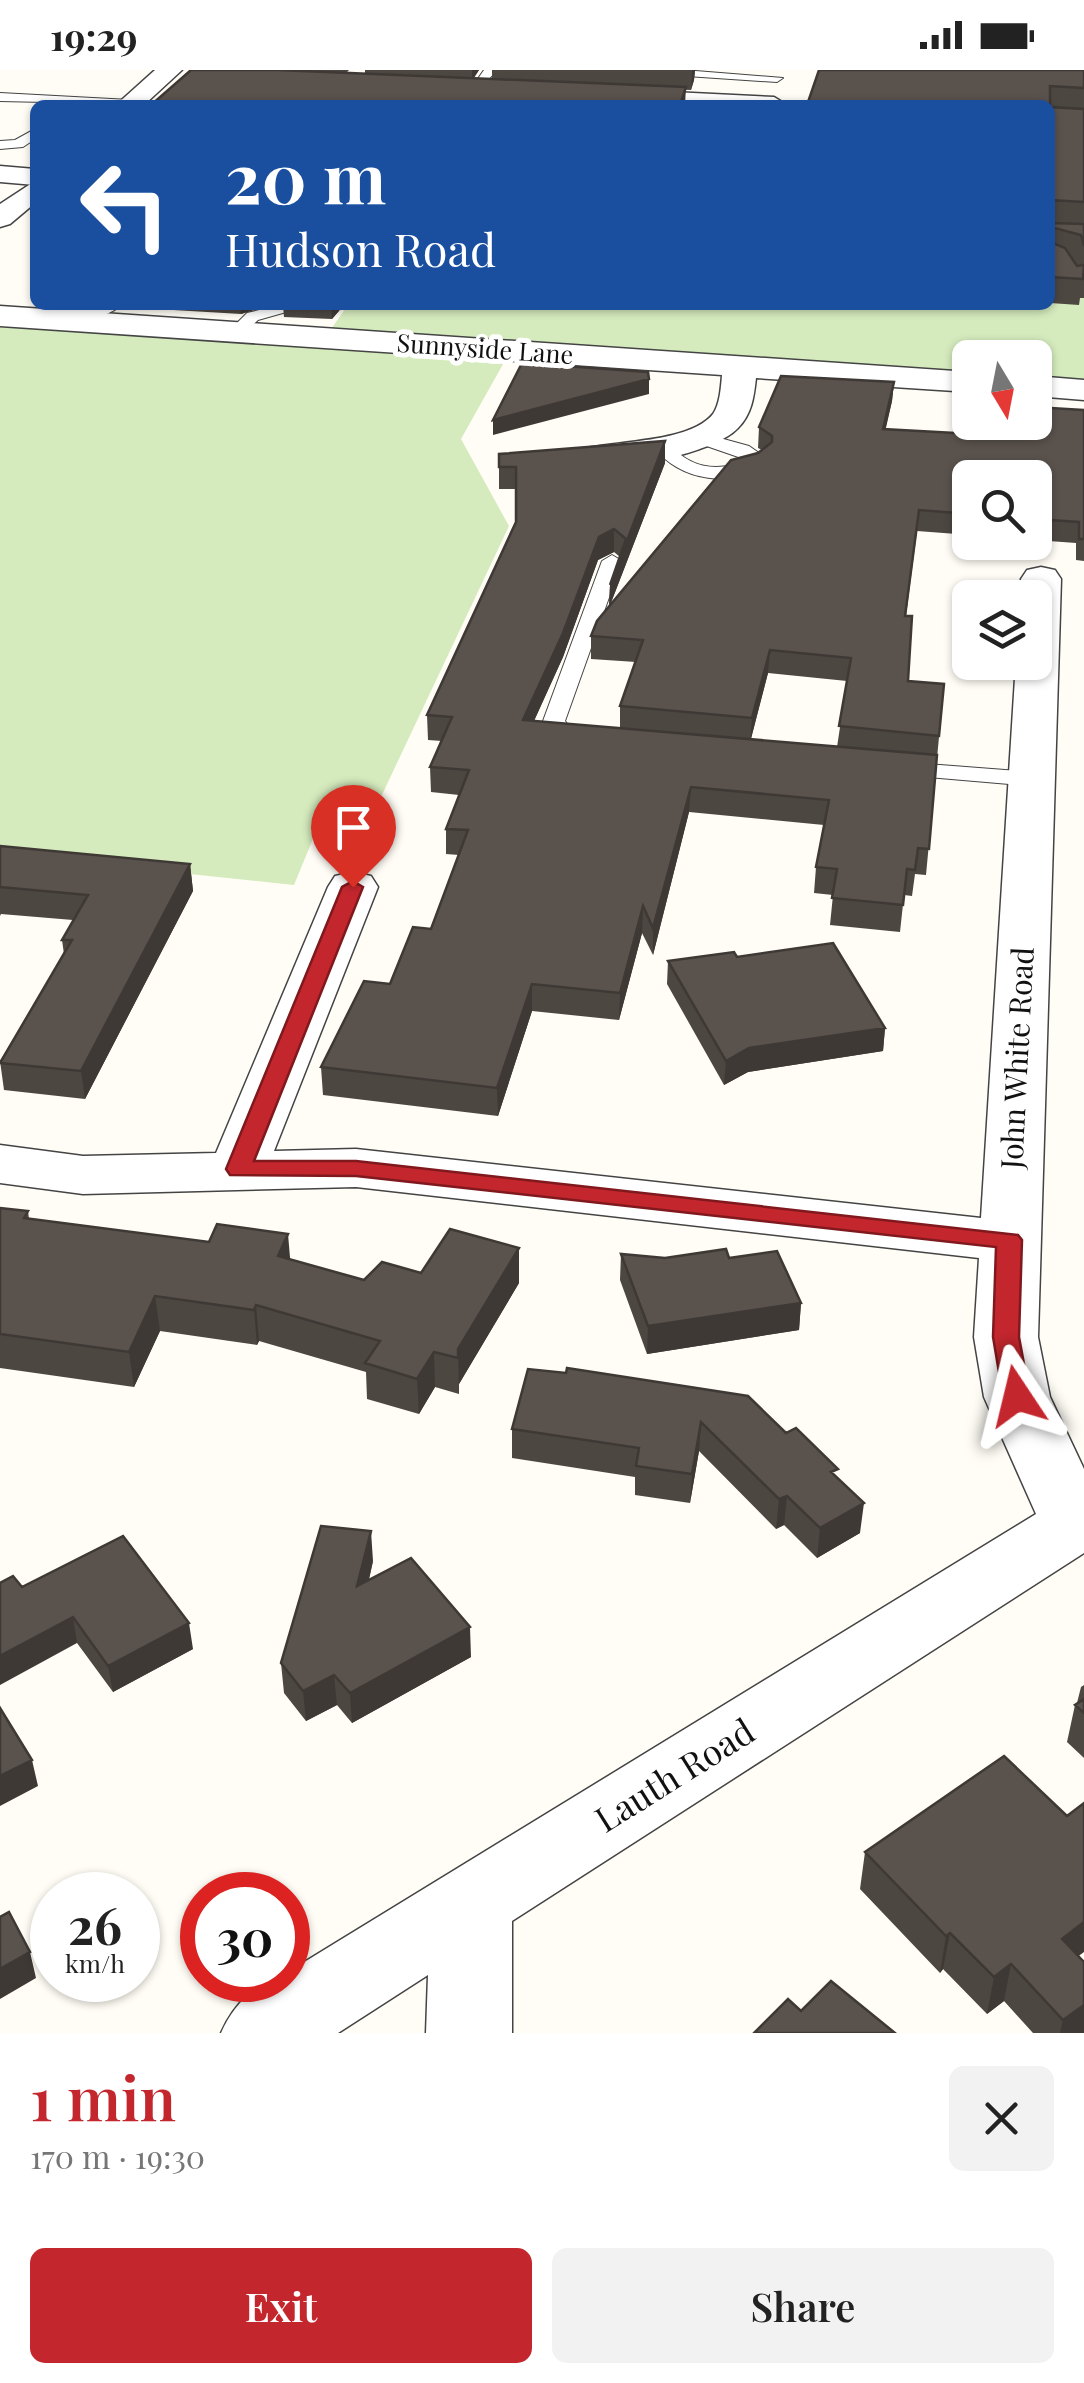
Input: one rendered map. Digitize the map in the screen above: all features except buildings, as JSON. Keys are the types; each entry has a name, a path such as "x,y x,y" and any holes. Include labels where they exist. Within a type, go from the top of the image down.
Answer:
{"street":[{"path":"135,100 167,73 201,77"},
{"path":"463,90 509,92"},
{"path":"583,96 618,100"},
{"path":"0,174 30,177"},
{"path":"0,218 30,193"},
{"name":"Sunnyside Lane","path":"0,316 47,311 235,332 952,381"},
{"path":"567,458 662,446 716,430 728,418 740,366"},
{"path":"1052,387 1084,390"},
{"name":"John White Road","path":"1041,579 1006,1337 1017,1396 1080,1521"},
{"path":"238,1169 353,887"},
{"path":"0,1164 82,1175 356,1168 1009,1240"},
{"name":"Lauth Road","path":"264,2033 1080,1521"},
{"path":"469,2033 470,1905"}],"lane":[{"path":"463,90 491,70"},
{"path":"604,70 776,78"},
{"path":"0,97 37,100"},
{"path":"0,108 30,110"},
{"path":"18,126 30,129"},
{"path":"0,145 22,142 30,135"},
{"path":"47,311 103,310"},
{"path":"235,332 253,316 280,310"},
{"path":"662,446 676,464 695,471 752,466 760,460 743,450 698,436"},
{"path":"599,740 564,735 554,721 612,561"},
{"path":"870,766 1032,779"}],"green space":[{"path":"1055,236 1084,238 1084,389 1052,386 1052,340 952,340 952,380 511,350 461,439 509,526 380,799 331,795 294,885 0,854 0,316 324,339 344,310 1055,310"}],"route":[{"path":"353,887 238,1169 356,1168 1009,1240 1006,1337 1017,1396"}]}
